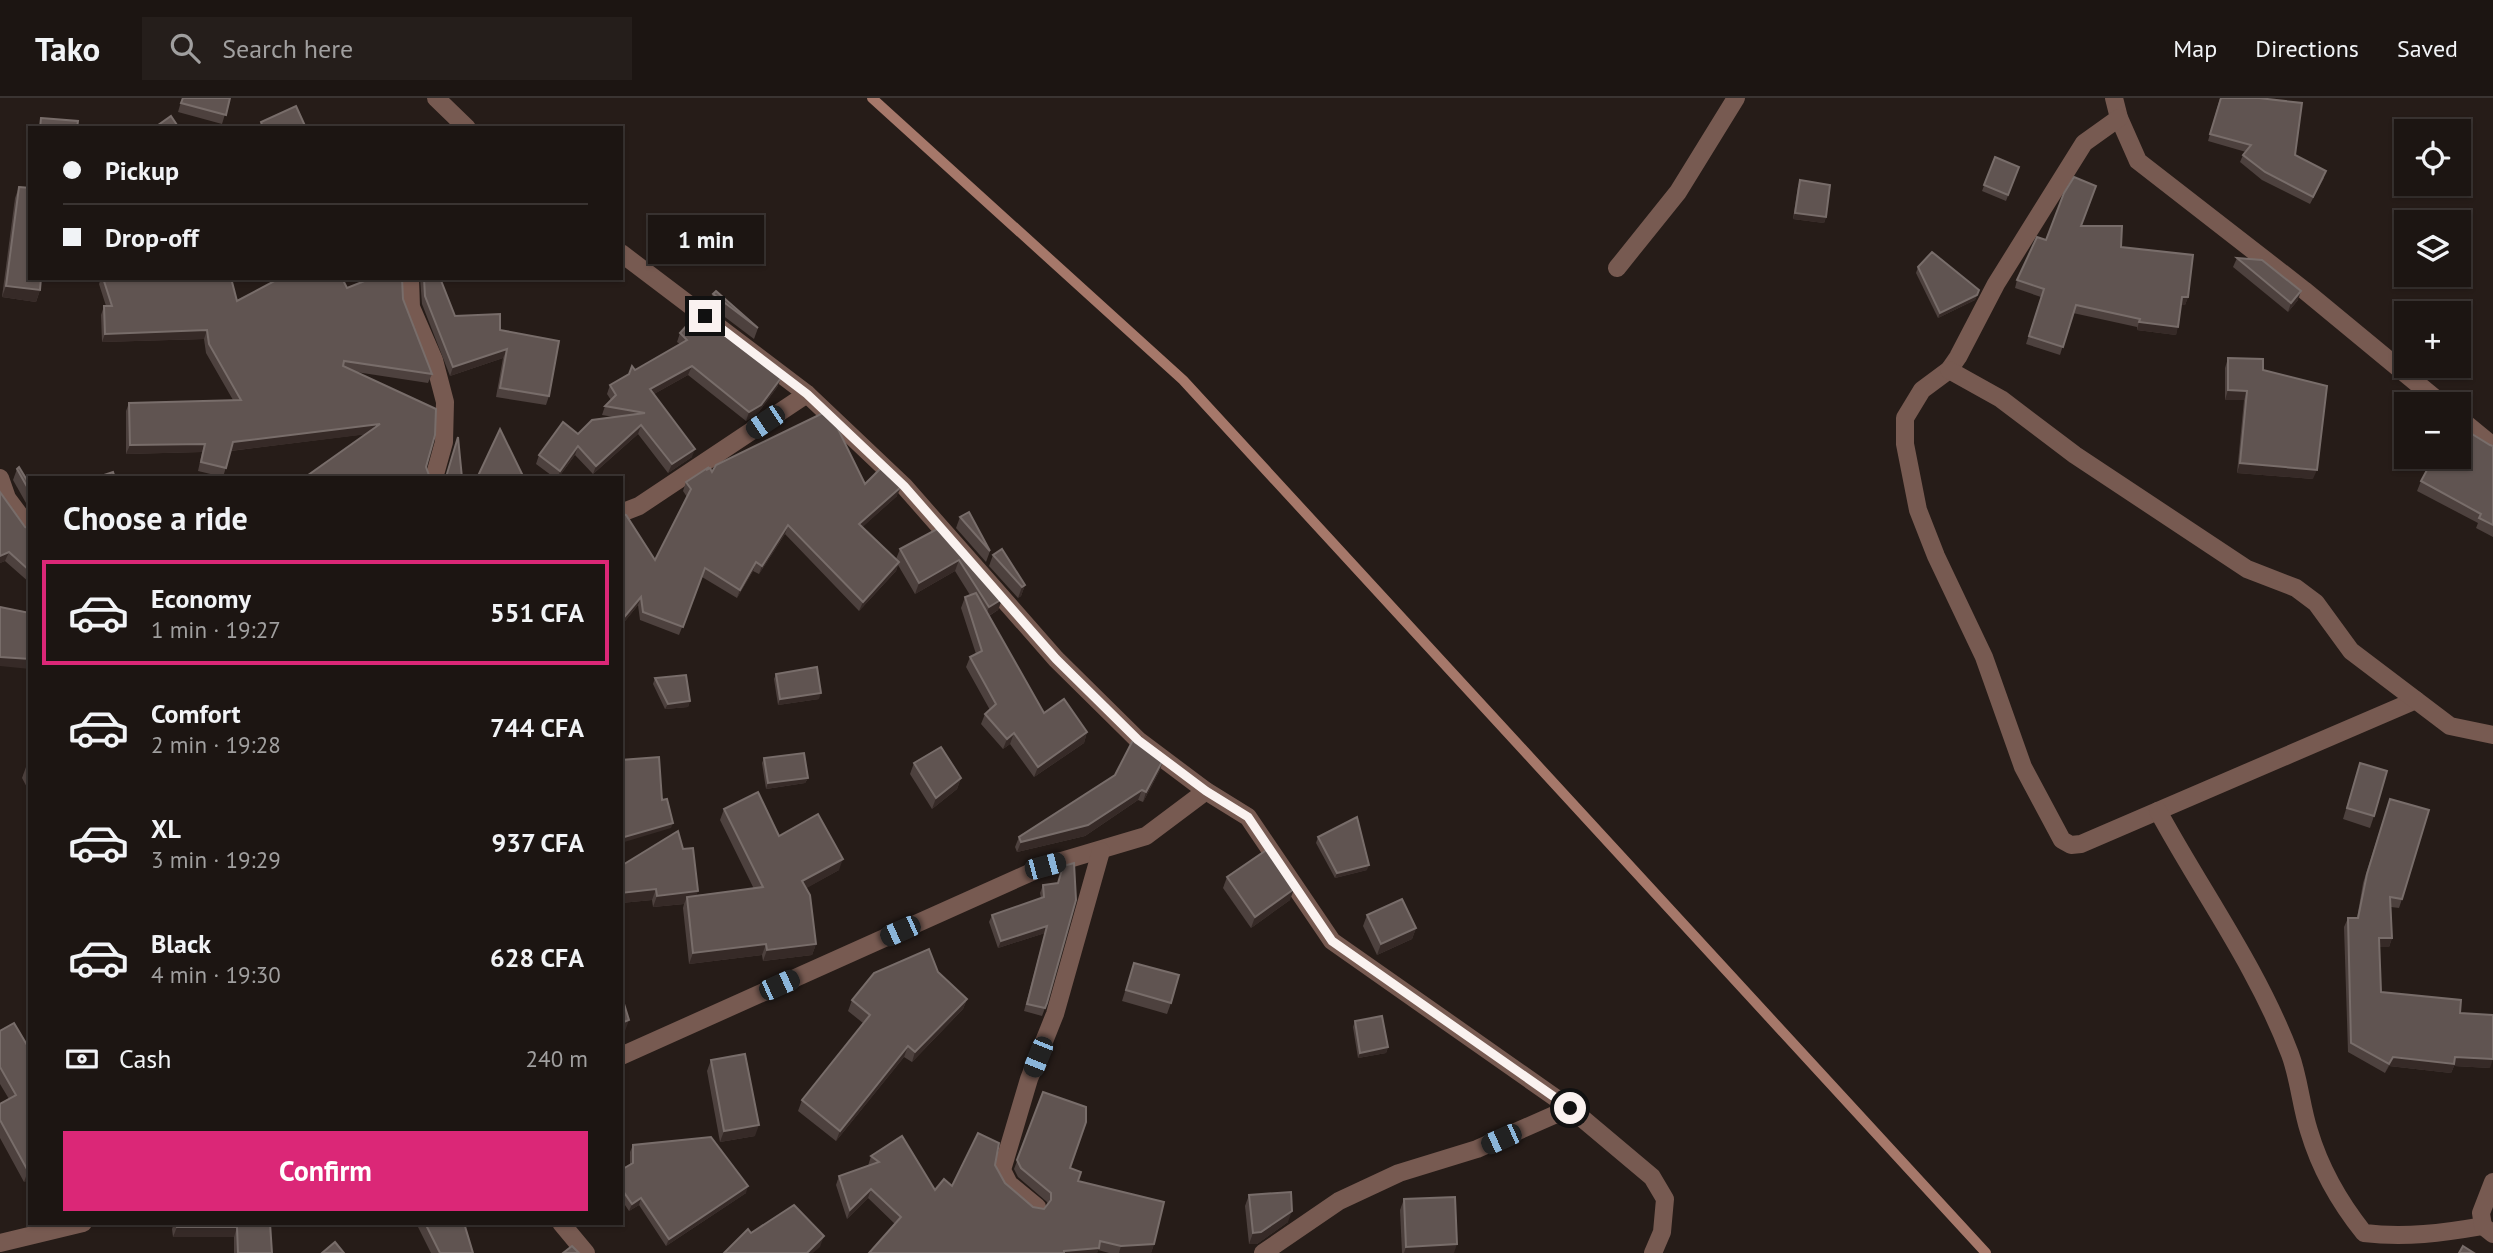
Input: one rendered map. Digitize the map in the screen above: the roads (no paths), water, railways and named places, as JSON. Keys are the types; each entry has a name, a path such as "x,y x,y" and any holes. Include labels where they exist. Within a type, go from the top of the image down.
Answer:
{"street":[{"path":"436,98 465,126"},
{"path":"1618,268 1678,192 1736,98"},
{"path":"2114,98 2119,118 2138,161 2304,290 2427,392"},
{"path":"2119,118 2084,143 1996,284 1949,370 1922,390 1905,418 1905,444 1918,510 1936,556 1984,657 2022,767 2062,840 2071,845 2081,844 2416,700"},
{"path":"623,255 807,394 904,486 1065,668 1138,740 1206,791 1248,817 1332,941 1570,1108 1652,1177 1665,1199 1662,1232 1653,1253"},
{"path":"410,280 411,307 434,360 445,402 444,442 435,476"},
{"path":"1949,370 2001,399 2075,455 2247,569 2296,588 2315,603 2351,651 2450,726 2493,735"},
{"path":"623,512 639,506 807,394"},
{"path":"2471,428 2493,446"},
{"path":"0,478 7,498 28,526"},
{"path":"623,1055 1045,866 1146,836 1206,791"},
{"path":"2158,811 2175,847 2241,950 2290,1055 2309,1132 2325,1174 2364,1233 2437,1235 2488,1230 2481,1213 2493,1182"},
{"path":"1037,1208 1009,1184 1002,1170 1030,1079 1055,1014 1101,851"},
{"path":"1264,1253 1339,1201 1399,1173 1477,1149 1570,1108"},
{"path":"0,1243 75,1225"},
{"path":"563,1225 586,1253"}],"waterway":[{"path":"872,98 1183,380 1986,1253"}]}
